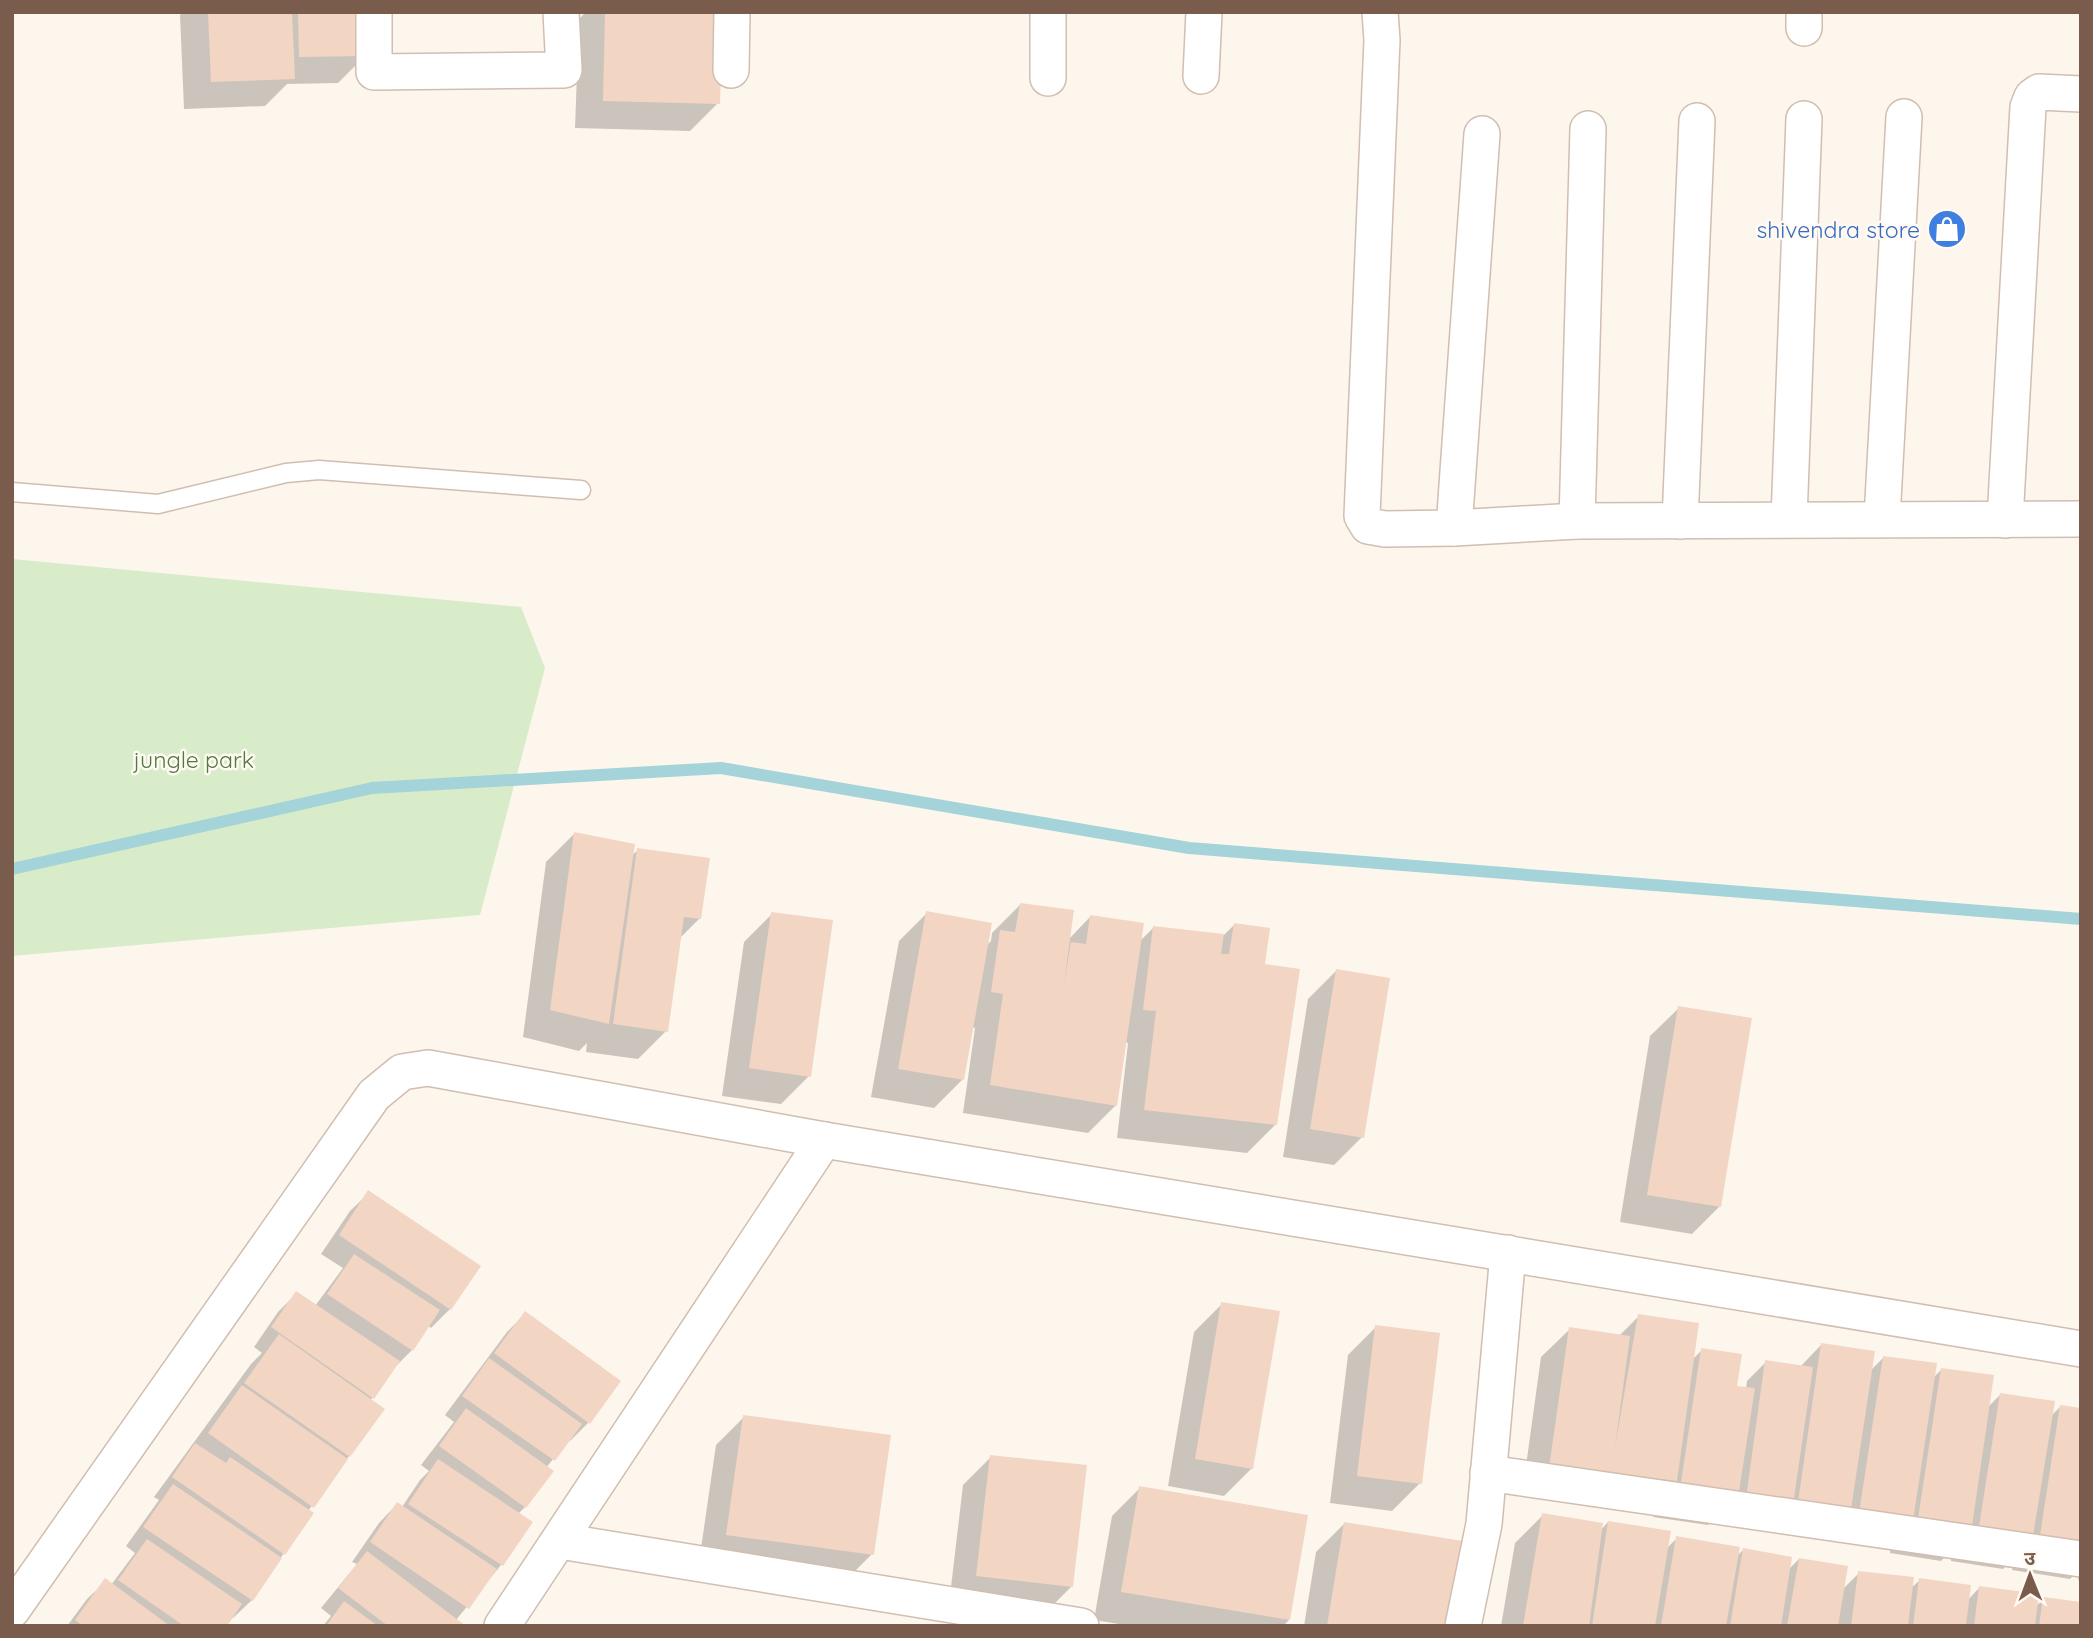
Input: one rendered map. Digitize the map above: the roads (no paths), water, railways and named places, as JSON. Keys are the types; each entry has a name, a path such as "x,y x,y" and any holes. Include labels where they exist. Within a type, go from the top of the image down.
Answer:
{"street":[{"path":"374,12 373,72 564,71 561,12"},
{"path":"731,70 732,12"},
{"path":"1048,12 1048,78"},
{"path":"1201,76 1204,12"},
{"path":"1380,12 1382,40 1362,516 1368,526 1385,529 1577,521 2081,519"},
{"path":"2005,520 2028,107 2032,97 2039,92 2081,94"},
{"path":"1882,519 1904,117"},
{"path":"1789,519 1804,118"},
{"path":"1680,521 1697,121"},
{"path":"1577,521 1588,129"},
{"path":"1454,528 1482,134"},
{"path":"12,1610 374,1095 402,1072 428,1068 824,1140 2081,1349"},
{"path":"502,1626 824,1140"},
{"path":"1463,1626 1484,1524 1508,1253"},
{"path":"1488,1474 2081,1559"},
{"path":"560,1541 958,1616 1081,1626"}],"lane":[{"path":"12,492 158,504 286,473 319,470 580,489"}],"waterway":[{"path":"12,869 372,788 721,768 1189,848 2081,919"}],"place":[{"name":"shivendra store","path":"1947,229"}],"park label":[{"name":"jungle park","path":"194,759"}]}
